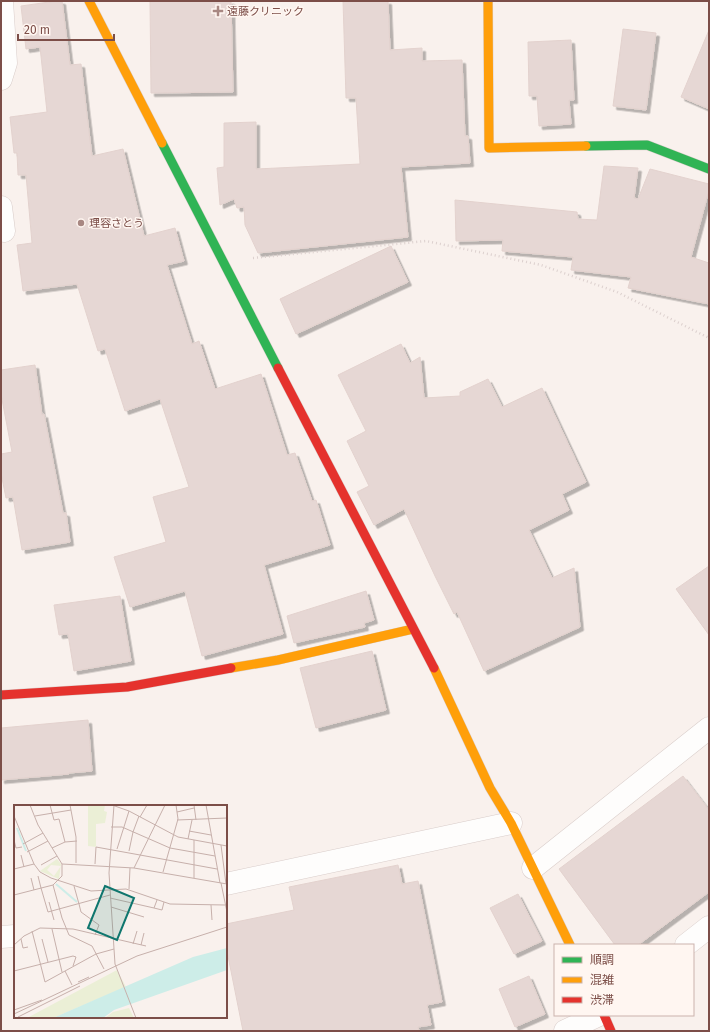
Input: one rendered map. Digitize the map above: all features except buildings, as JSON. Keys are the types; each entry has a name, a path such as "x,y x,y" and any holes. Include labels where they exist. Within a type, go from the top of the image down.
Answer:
{"street":[{"path":"1,79 6,63 2,1"},
{"path":"89,1 222,261 434,668 490,788 511,823 570,944"},
{"path":"488,1 489,148 647,145 709,169"},
{"path":"1,207 4,231"},
{"path":"1,695 127,687 278,660 413,629"},
{"path":"533,868 709,728"},
{"path":"227,884 511,823"},
{"path":"687,944 709,927"},
{"path":"1,938 14,936"},
{"path":"565,1031 597,1016"},
{"path":"604,1016 611,1031"}],"path":[{"path":"222,261 426,241 541,265 617,292 709,338"}],"traffic: fast":[{"path":"162,143 278,368"},
{"path":"586,146 647,145 709,169"}],"traffic: slow":[{"path":"89,1 162,143"},
{"path":"488,1 489,148 586,146"},
{"path":"231,668 278,660 413,629"},
{"path":"434,668 490,788 511,823 570,944"}],"traffic: jam":[{"path":"278,368 434,668"},
{"path":"1,695 127,687 231,668"},
{"path":"604,1016 611,1031"}],"place":[{"name":"遠藤クリニック","path":"218,11"},
{"name":"理容さとう","path":"81,223"}]}
